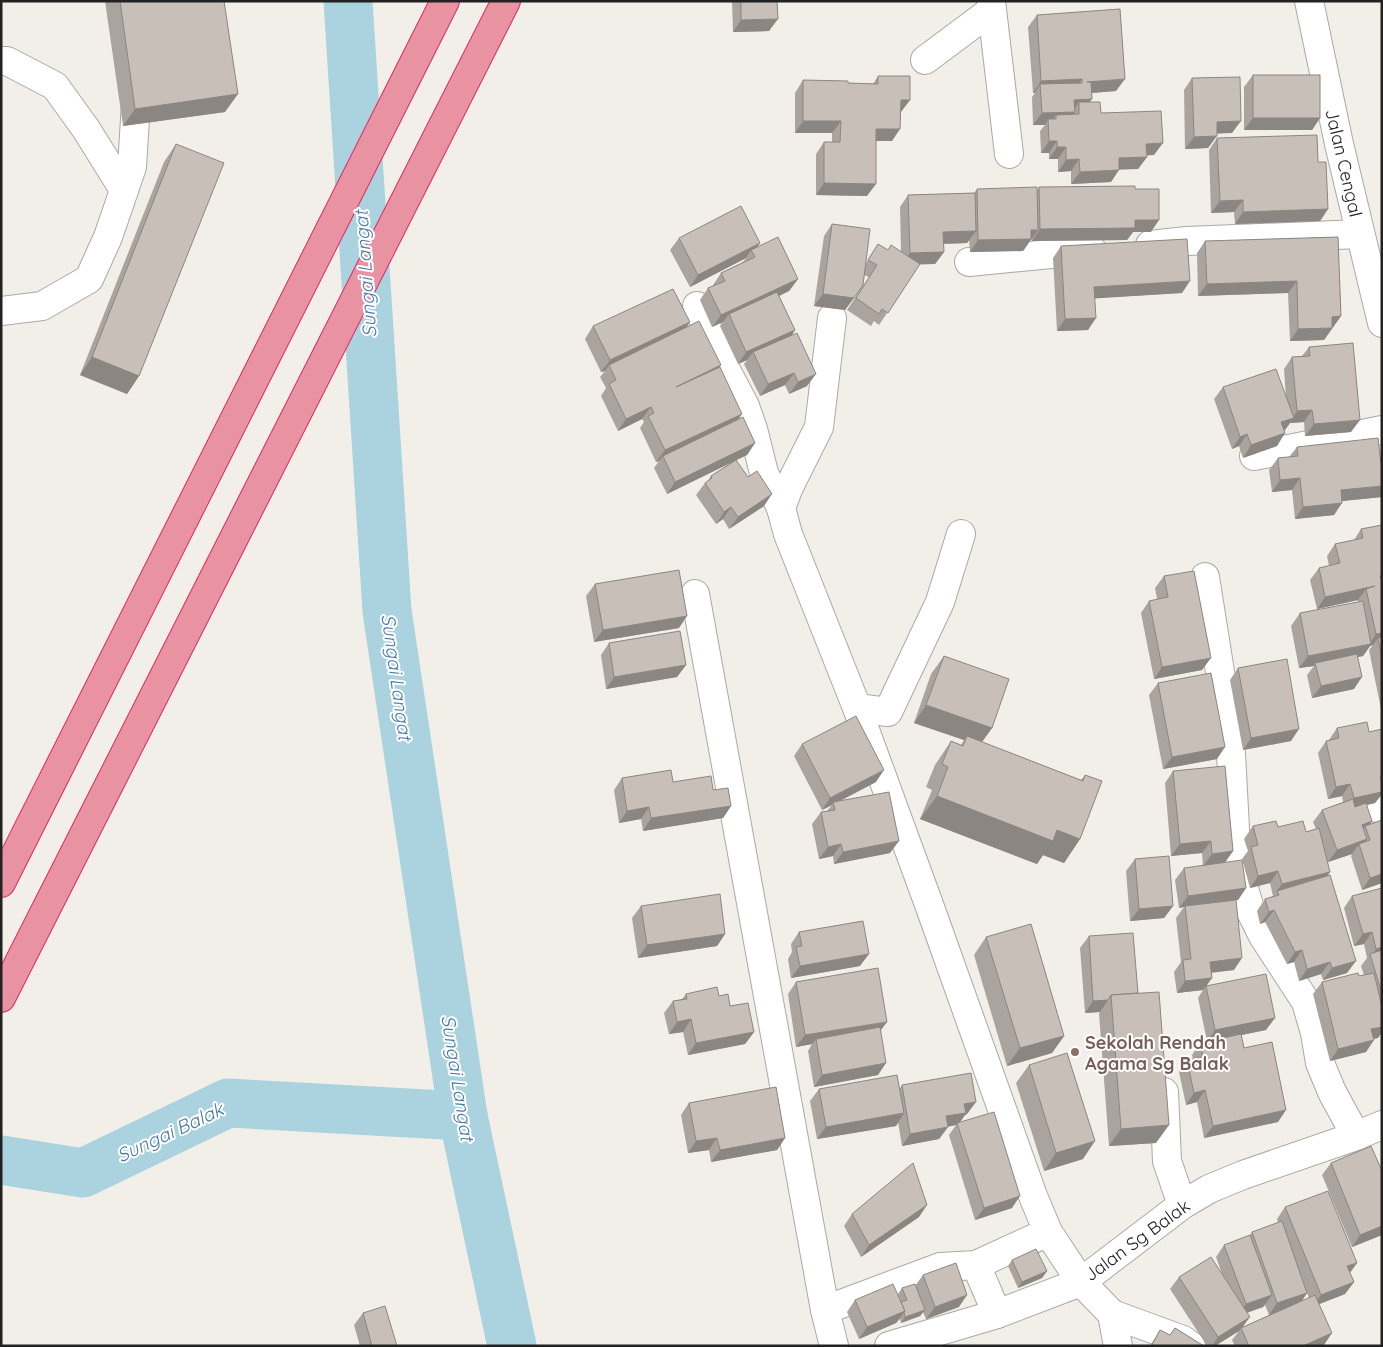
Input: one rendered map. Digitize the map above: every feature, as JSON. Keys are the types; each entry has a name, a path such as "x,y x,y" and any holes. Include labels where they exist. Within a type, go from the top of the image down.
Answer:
{"highway":[{"path":"1,883 445,1"},
{"path":"1,998 506,1"}],"street":[{"name":"Jalan Cengal","path":"1309,1 1339,144 1381,317"},
{"path":"925,60 992,6"},
{"path":"992,6 1009,154"},
{"path":"1,311 42,306 89,279 108,237 132,167 138,58"},
{"path":"1,62 7,61 55,86 86,129 124,190"},
{"path":"1312,145 1339,144"},
{"path":"969,262 1187,241 1360,234"},
{"path":"697,306 726,370 745,406 764,473 781,508 788,534 857,708 1033,1196 1048,1232 1081,1282 1112,1314 1182,1340 1191,1346"},
{"path":"781,508 789,487 819,427 832,318"},
{"path":"1254,456 1382,430"},
{"path":"857,708 888,712 940,602 961,534"},
{"path":"1205,576 1230,735 1236,847 1241,878 1251,912 1263,936 1306,1002 1315,1033 1320,1063 1332,1092 1356,1136"},
{"path":"695,594 825,1310 834,1346"},
{"path":"1162,1064 1167,1161 1182,1205"},
{"name":"Jalan Sg Balak","path":"888,1346 915,1342 998,1314 1081,1282 1182,1205 1209,1189 1243,1174 1356,1136 1382,1125"},
{"path":"825,1310 940,1267 976,1266 1048,1232"},
{"path":"976,1266 998,1314"},
{"path":"1112,1314 1118,1346"}],"building":[{"path":"120,1 224,1 238,94 135,109"},
{"path":"741,1 777,1 778,19 741,20"},
{"path":"1120,9 1125,79 1087,82 1091,82 1092,99 1074,100 1075,112 1042,113 1040,84 1082,83 1082,79 1041,81 1037,15"},
{"path":"1253,75 1320,75 1320,118 1253,118"},
{"path":"878,76 910,76 910,100 901,100 900,129 876,129 876,184 824,183 824,142 840,142 841,121 803,121 803,80 878,84"},
{"path":"1240,77 1241,121 1217,122 1217,136 1194,137 1192,78"},
{"path":"1079,102 1100,102 1101,113 1161,111 1163,143 1146,144 1147,157 1119,158 1119,170 1080,172 1079,159 1066,160 1066,147 1057,147 1057,141 1049,141 1048,119 1056,119 1056,115 1079,114"},
{"path":"1317,135 1318,162 1326,162 1328,209 1243,212 1243,200 1220,201 1217,138"},
{"path":"176,144 224,163 139,376 92,357"},
{"path":"1135,186 1135,189 1159,189 1159,220 1135,220 1135,228 1040,229 1039,187"},
{"path":"1037,187 1038,230 1031,230 1031,239 978,240 977,189"},
{"path":"975,193 976,231 943,232 944,252 910,253 908,195"},
{"path":"741,206 760,243 698,275 679,238"},
{"path":"832,224 870,229 863,285 854,298 823,294"},
{"path":"778,237 798,279 721,315 708,288 725,281 721,273 755,257 751,250"},
{"path":"1338,237 1341,316 1332,317 1332,328 1298,329 1297,281 1207,284 1205,241"},
{"path":"1187,239 1190,281 1094,287 1096,318 1065,319 1061,246"},
{"path":"878,244 888,250 891,245 920,264 888,313 882,309 879,314 856,298 877,265 868,260"},
{"path":"673,289 690,322 610,360 593,326"},
{"path":"777,292 795,330 746,352 729,314"},
{"path":"699,321 721,365 676,387 720,367 742,414 665,450 648,416 654,413 651,407 626,419 609,384 616,380 609,365"},
{"path":"797,333 816,374 798,382 794,373 768,384 753,352"},
{"path":"1353,343 1360,420 1314,424 1312,410 1297,411 1292,357 1310,356 1309,347"},
{"path":"1276,369 1294,418 1281,422 1285,433 1251,445 1247,434 1240,437 1223,387"},
{"path":"743,417 755,443 675,482 663,456"},
{"path":"1378,438 1382,463 1382,486 1341,490 1342,503 1303,507 1300,478 1280,480 1278,458 1298,456 1297,447"},
{"path":"736,460 748,477 757,471 772,494 738,517 731,507 724,512 705,483 712,478 711,476"},
{"path":"1382,525 1382,576 1380,576 1382,582 1382,633 1376,634 1366,589 1375,586 1325,597 1319,568 1340,563 1335,544 1363,538 1361,529"},
{"path":"679,570 687,616 603,630 595,584"},
{"path":"1194,571 1211,658 1162,667 1149,601 1168,597 1164,576"},
{"path":"1363,601 1371,644 1308,656 1300,613"},
{"path":"680,631 686,665 614,677 609,643"},
{"path":"1382,637 1382,659 1378,638"},
{"path":"1357,654 1362,677 1321,686 1315,663"},
{"path":"944,656 1009,679 992,728 926,705"},
{"path":"1287,659 1299,729 1251,738 1238,668"},
{"path":"1211,673 1225,747 1172,757 1158,683"},
{"path":"856,716 884,770 830,798 802,744"},
{"path":"1367,722 1369,732 1382,729 1382,777 1380,777 1382,792 1354,798 1350,784 1336,787 1326,741 1339,738 1337,728"},
{"path":"967,736 1083,781 1085,775 1102,781 1080,839 1057,830 1053,841 937,796 948,767 942,764 951,741 963,746"},
{"path":"1225,766 1233,851 1212,854 1211,841 1180,844 1173,771"},
{"path":"671,770 673,782 711,776 713,790 728,788 731,806 651,818 649,807 627,811 622,778"},
{"path":"889,792 899,841 843,852 841,844 828,847 821,812 835,810 833,802"},
{"path":"1353,799 1355,807 1366,803 1372,821 1362,825 1367,839 1337,850 1322,810"},
{"path":"1382,820 1382,874 1370,878 1359,844 1370,840 1365,826"},
{"path":"1276,821 1278,827 1303,821 1306,832 1319,828 1330,872 1282,884 1278,871 1258,876 1251,847 1258,845 1253,826"},
{"path":"1169,856 1173,906 1139,909 1135,859"},
{"path":"1242,860 1246,888 1188,896 1184,868"},
{"path":"1330,875 1356,961 1332,968 1330,962 1307,969 1302,950 1295,952 1274,910 1269,912 1265,899 1279,895 1277,891"},
{"path":"1382,888 1382,947 1376,949 1372,932 1363,934 1352,896"},
{"path":"720,894 725,934 647,945 641,906"},
{"path":"1236,900 1242,958 1210,962 1212,978 1185,981 1183,960 1191,959 1185,906"},
{"path":"863,921 869,954 800,966 796,947 802,946 799,932"},
{"path":"1031,924 1064,1036 1020,1048 986,937"},
{"path":"1133,933 1138,993 1111,995 1108,1000 1093,1001 1089,936"},
{"path":"1382,950 1382,994 1370,954"},
{"path":"878,968 887,1022 805,1035 796,982"},
{"path":"1358,973 1359,976 1374,973 1382,1007 1382,1027 1371,1029 1374,1040 1338,1049 1322,982"},
{"path":"1266,974 1275,1018 1215,1030 1206,986"},
{"path":"717,987 719,996 728,994 730,1006 748,1003 754,1032 696,1043 691,1019 677,1022 673,1001 687,999 686,994"},
{"path":"1159,992 1169,1125 1121,1129 1111,995"},
{"path":"880,1027 886,1063 822,1075 816,1039"},
{"path":"1241,1034 1244,1048 1272,1042 1286,1110 1213,1126 1205,1090 1194,1093 1187,1060 1203,1057 1200,1043"},
{"path":"1067,1053 1095,1141 1056,1153 1029,1065"},
{"path":"971,1073 976,1102 964,1104 966,1113 946,1116 948,1127 910,1134 902,1085"},
{"path":"897,1075 904,1113 826,1127 819,1089"},
{"path":"776,1087 785,1138 720,1150 717,1138 696,1141 689,1103"},
{"path":"994,1112 1020,1196 984,1208 957,1123"},
{"path":"1371,1146 1382,1171 1382,1226 1360,1235 1331,1163"},
{"path":"913,1163 927,1205 869,1245 852,1214"},
{"path":"1328,1191 1357,1263 1347,1266 1354,1282 1321,1295 1285,1207"},
{"path":"1282,1221 1307,1293 1277,1303 1252,1232"},
{"path":"1250,1235 1272,1295 1246,1304 1224,1245"},
{"path":"1036,1249 1047,1271 1022,1282 1012,1260"},
{"path":"1211,1257 1250,1317 1218,1337 1179,1277"},
{"path":"956,1263 967,1295 935,1307 923,1275"},
{"path":"893,1284 905,1311 867,1327 855,1300"},
{"path":"915,1284 925,1310 905,1317 905,1311 901,1302 907,1300 902,1288"},
{"path":"1315,1295 1332,1333 1303,1346 1249,1346 1241,1328"},
{"path":"385,1306 397,1346 372,1346 363,1313"},
{"path":"1175,1328 1204,1346 1152,1345 1160,1330 1170,1335"}],"waterway":[{"name":"Sungai Langat","path":"348,1 387,611 463,1116 512,1346"},
{"name":"Sungai Balak","path":"1,1160 83,1173 228,1103 463,1116"}],"place":[{"name":"Sekolah Rendah Agama Sg Balak","path":"1075,1052"}]}
